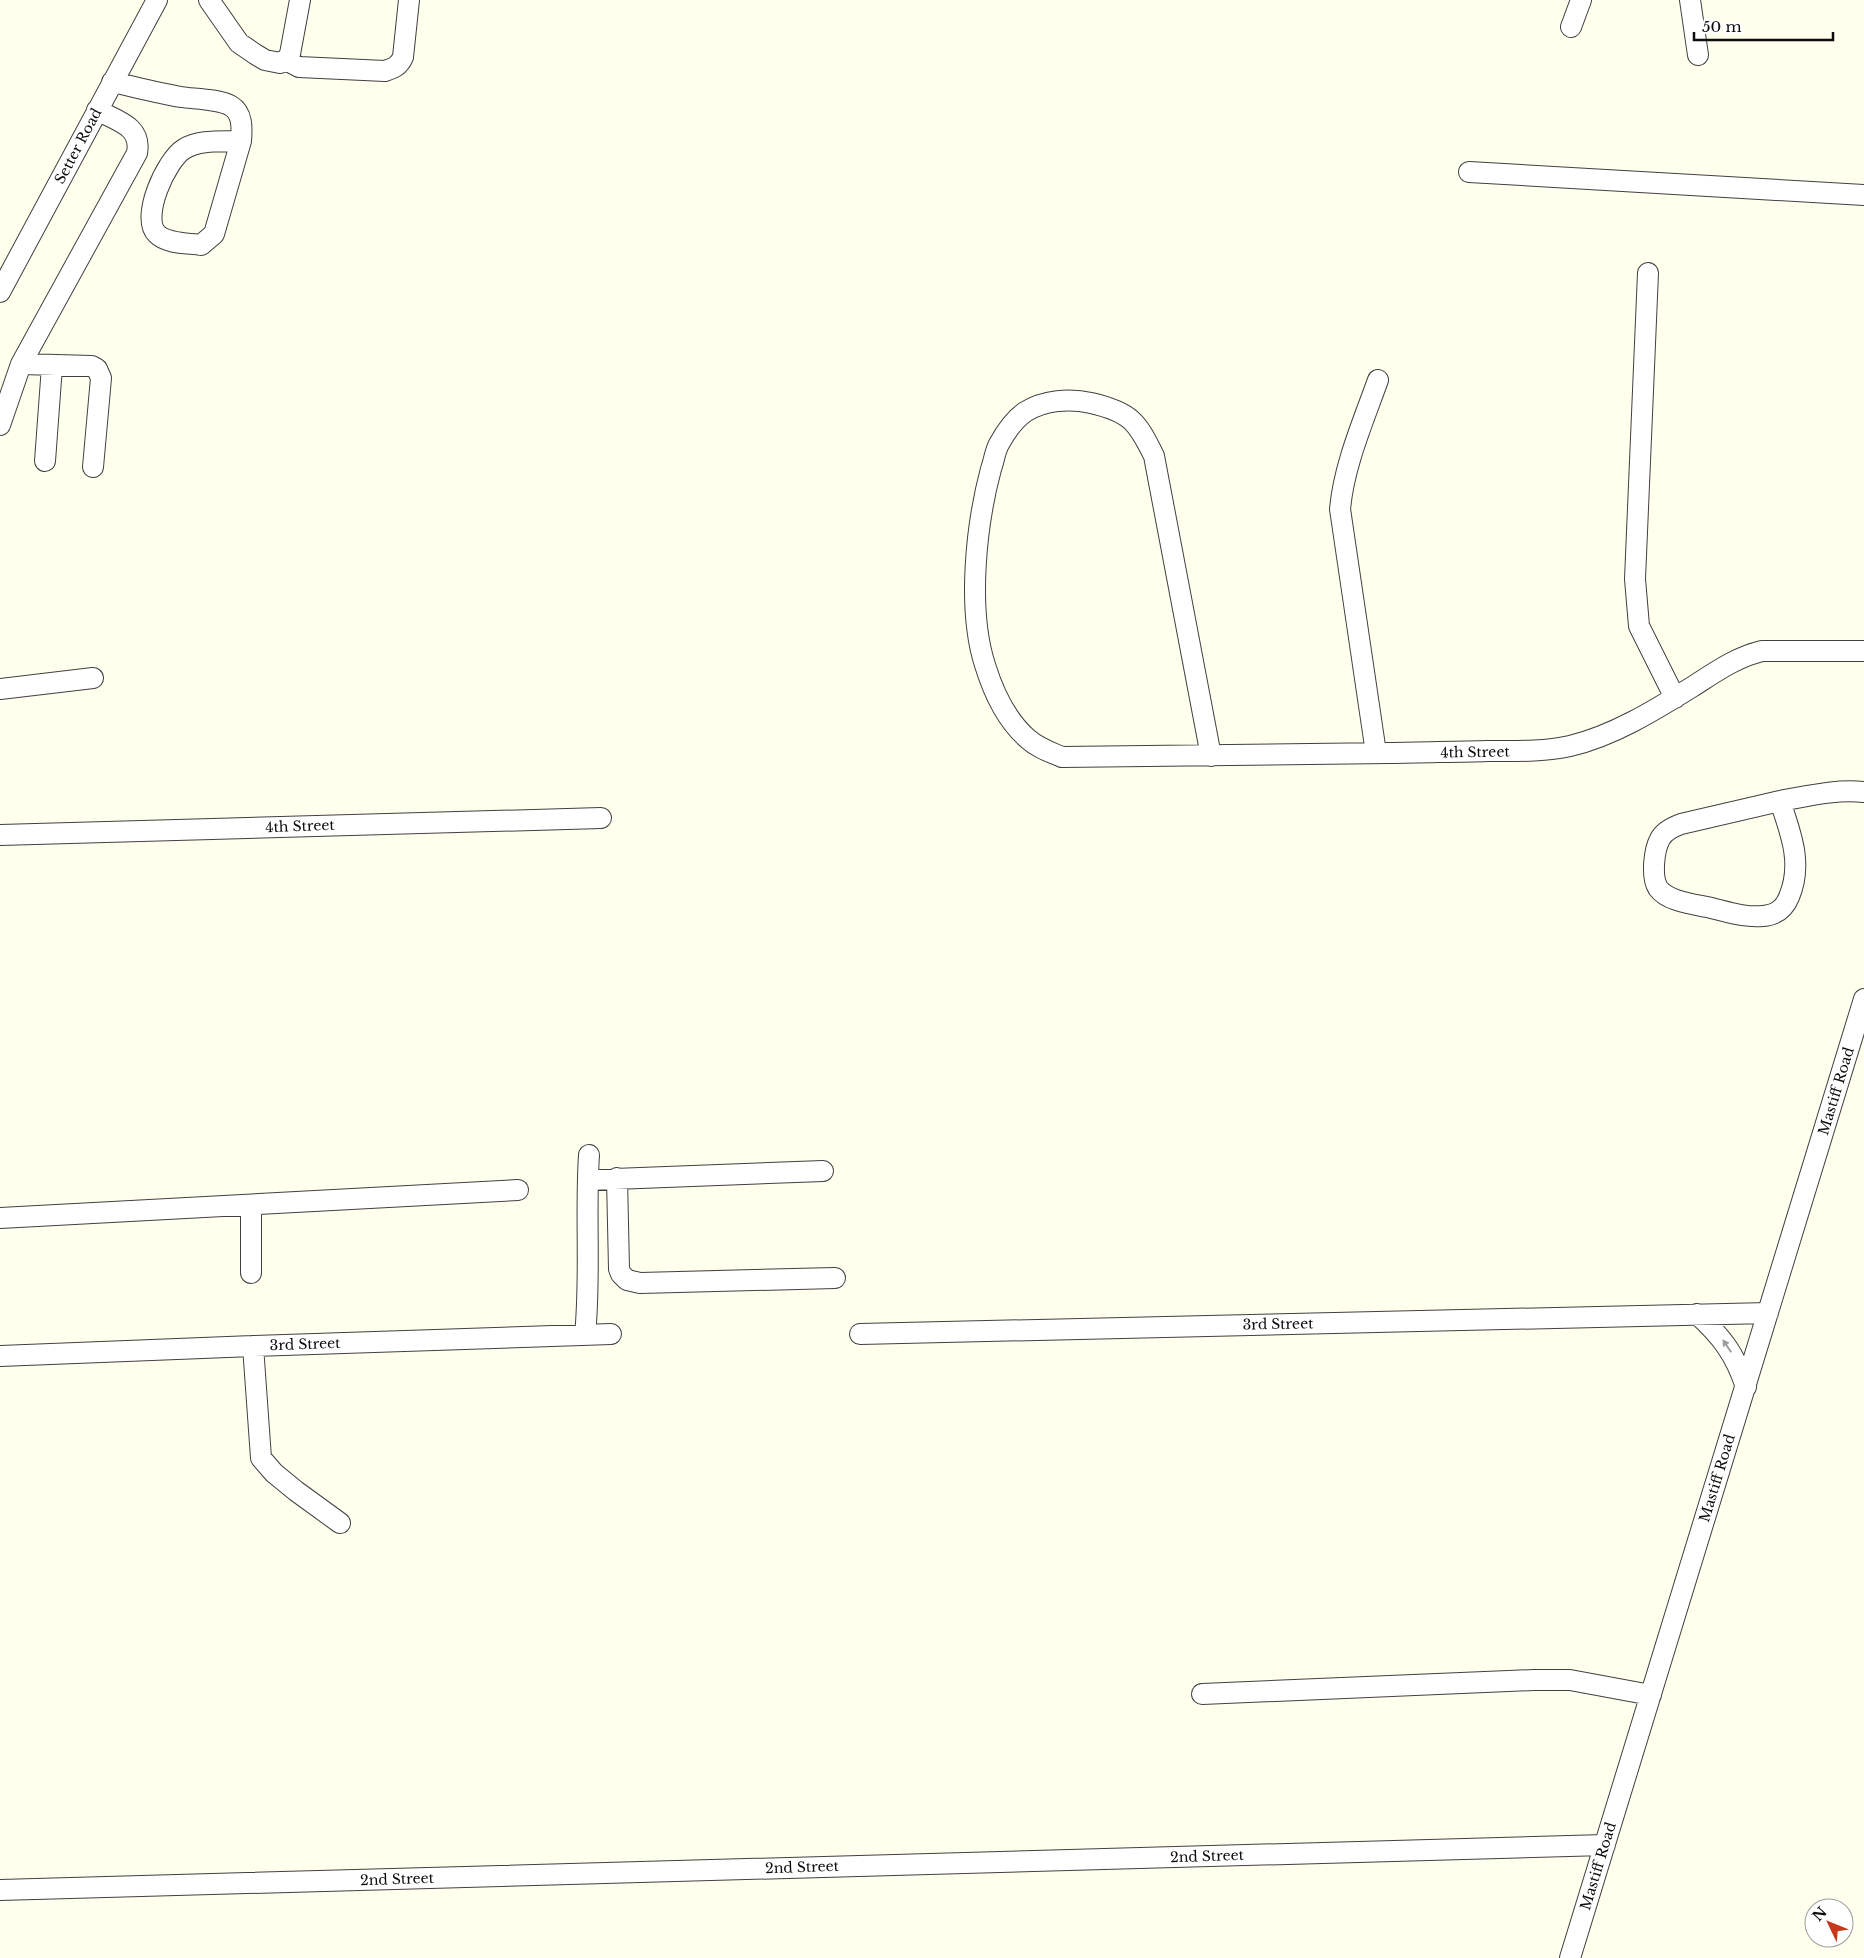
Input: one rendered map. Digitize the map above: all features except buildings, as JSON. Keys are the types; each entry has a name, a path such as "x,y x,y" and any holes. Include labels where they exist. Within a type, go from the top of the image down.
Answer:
{"street":[{"name":"Setter Road","path":"0,292 157,0"},
{"path":"209,0 240,43 265,60 280,63 286,60 290,54 300,0"},
{"path":"286,60 299,67 385,71 399,65 403,57 409,0"},
{"path":"1571,27 1581,0"},
{"path":"1690,0 1698,55"},
{"path":"112,82 232,106 238,114 242,125 241,141 214,234 201,245 166,240 158,236 154,231 152,221 155,198 166,167 185,148 199,143 241,141"},
{"path":"0,425 21,364 137,153 139,143 132,129 97,110"},
{"path":"1469,172 1864,195"},
{"path":"1648,274 1635,579 1639,626 1674,698"},
{"path":"21,364 92,366 100,373 93,468"},
{"path":"45,461 52,366"},
{"path":"1376,753 1340,509 1346,471 1378,380"},
{"name":"4th Street","path":"1211,756 1154,456 1142,432 1126,414 1079,400 1048,402 1026,412 1009,428 998,445 987,484 981,519 977,563 975,595 977,628 984,664 995,692 1011,719 1028,739 1042,749 1062,757 1211,756 1533,751 1568,746 1591,740 1616,729 1749,654 1762,651 1864,651"},
{"path":"0,689 93,678"},
{"path":"1780,801 1791,834 1796,856 1796,870 1794,886 1786,904 1778,913 1764,916 1748,916 1667,896 1657,887 1654,861 1660,840 1669,829 1700,819 1780,801 1822,793 1850,790 1864,792"},
{"name":"4th Street","path":"0,835 601,818"},
{"name":"Mastiff Road","path":"1570,1958 1864,999"},
{"path":"585,1335 588,1310 589,1155"},
{"path":"588,1180 823,1171"},
{"path":"617,1178 620,1274 628,1280 640,1283 835,1278"},
{"path":"0,1218 518,1190"},
{"path":"251,1273 252,1205"},
{"name":"3rd Street","path":"860,1334 1768,1313"},
{"path":"1697,1314 1717,1332 1727,1345 1738,1364 1746,1386"},
{"name":"3rd Street","path":"0,1356 611,1334"},
{"path":"253,1346 261,1458 269,1469 340,1523"},
{"path":"1202,1694 1534,1680 1579,1681 1650,1695"},
{"name":"2nd Street","path":"0,1890 1604,1846"}]}
